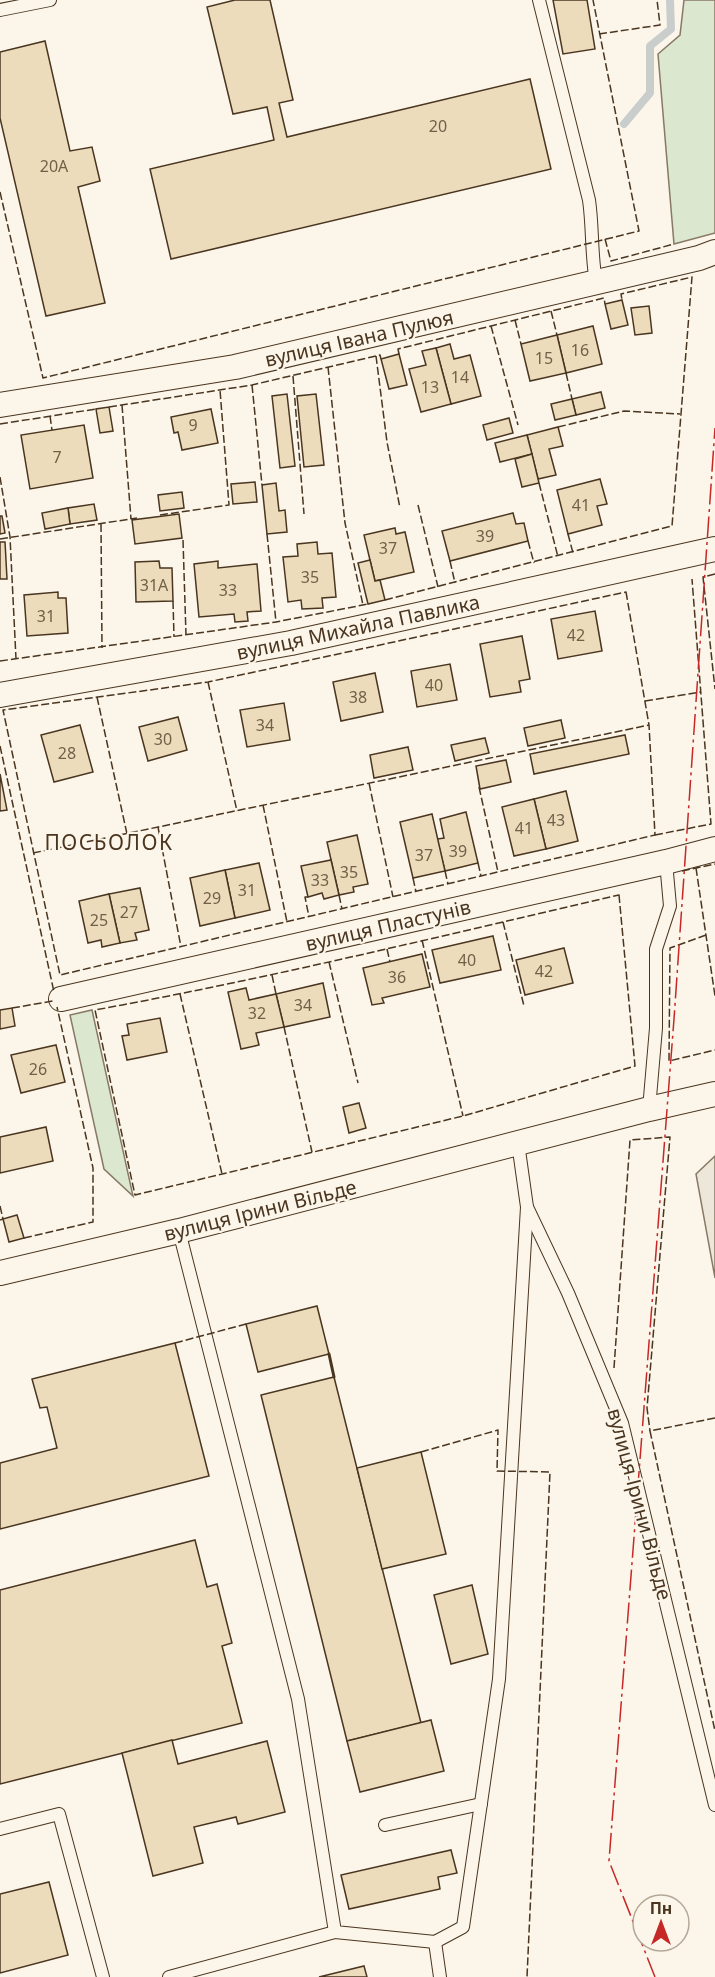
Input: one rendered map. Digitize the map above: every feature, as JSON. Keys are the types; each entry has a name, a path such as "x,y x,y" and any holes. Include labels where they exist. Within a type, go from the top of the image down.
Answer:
{"street":[{"name":"вулиця Івана Пулюя","path":"0,405 235,367 699,258 715,252"},
{"name":"вулиця Михайла Павлика","path":"0,695 291,643 715,549"},
{"name":"вулиця Пластунів","path":"61,999 715,849"},
{"name":"вулиця Ірини Вільде","path":"0,1273 179,1231 649,1109 715,1094"}],"lane":[{"path":"0,10 50,0"},
{"path":"539,0 589,200 592,261 596,282"},
{"path":"649,1109 656,1028 656,949 670,906 666,862"},
{"name":"вулиця Ірини Вільде","path":"518,1143 527,1208 568,1293 622,1423 715,1805"},
{"path":"169,1977 335,1932 435,1942 463,1927 499,1679 527,1208"},
{"path":"179,1231 298,1699 335,1932"},
{"path":"385,1826 481,1804"},
{"path":"0,1829 59,1814 103,1977"},
{"path":"435,1942 440,1977"}],"green space":[{"path":"684,0 715,0 715,233 674,244 658,54 680,35"},
{"path":"92,1010 133,1196 104,1169 70,1015"}],"shaded area":[{"path":"715,1156 715,1278 696,1174"}],"building":[{"path":"235,0 270,0 293,100 279,103 287,137 530,79 551,169 171,259 150,169 274,140 267,107 233,114 207,7"},
{"path":"553,0 587,0 595,49 563,54"},
{"path":"45,41 70,151 92,147 100,181 78,187 105,303 46,316 0,118 0,52"},
{"path":"622,300 628,325 611,329 605,304"},
{"path":"649,306 652,333 635,335 631,308"},
{"path":"593,326 602,364 566,373 557,335"},
{"path":"557,335 566,373 530,381 521,344"},
{"path":"450,344 454,359 470,355 481,396 451,404 436,348"},
{"path":"436,348 451,404 421,412 409,369 426,365 422,351"},
{"path":"399,354 407,385 389,389 381,359"},
{"path":"601,392 605,408 576,415 572,399"},
{"path":"287,394 295,466 280,468 272,396"},
{"path":"316,394 324,465 304,467 297,396"},
{"path":"572,399 576,415 555,420 551,404"},
{"path":"109,407 113,431 100,433 96,409"},
{"path":"211,409 218,443 182,450 178,432 174,433 171,417"},
{"path":"509,418 513,433 487,440 483,425"},
{"path":"84,425 93,478 30,489 21,435"},
{"path":"558,427 563,446 549,449 556,475 538,479 527,435"},
{"path":"527,435 532,454 500,462 495,443"},
{"path":"532,454 539,483 522,487 515,459"},
{"path":"600,479 607,504 597,506 602,525 568,534 557,490"},
{"path":"255,482 257,502 233,504 231,484"},
{"path":"276,483 279,511 285,510 287,532 267,534 262,485"},
{"path":"182,492 184,508 160,511 158,495"},
{"path":"94,504 97,520 70,524 68,508"},
{"path":"68,508 70,524 45,529 42,513"},
{"path":"513,513 516,524 524,523 528,541 450,561 442,531"},
{"path":"179,514 182,538 135,544 132,520"},
{"path":"0,516 2,516 5,533 0,534"},
{"path":"395,528 396,534 405,532 414,572 375,581 364,535"},
{"path":"0,542 5,542 7,579 0,579"},
{"path":"317,542 318,554 332,553 336,597 322,598 323,608 302,609 301,600 288,602 283,557 298,556 297,544"},
{"path":"370,560 375,581 380,580 385,600 368,604 358,563"},
{"path":"159,561 160,568 172,568 173,601 136,602 135,562"},
{"path":"218,561 218,568 257,564 261,611 247,612 248,621 235,622 234,614 199,617 194,564"},
{"path":"58,592 58,598 66,598 68,633 27,636 24,595"},
{"path":"595,611 602,651 558,659 551,619"},
{"path":"522,636 530,679 519,681 521,692 490,697 480,644"},
{"path":"450,664 457,700 417,707 411,671"},
{"path":"375,673 383,712 341,721 333,682"},
{"path":"284,703 290,740 247,747 240,710"},
{"path":"178,717 187,750 148,761 139,727"},
{"path":"561,720 565,738 528,746 524,728"},
{"path":"80,725 93,772 54,782 41,735"},
{"path":"625,735 629,754 534,774 530,754"},
{"path":"485,738 489,753 455,761 451,745"},
{"path":"408,747 413,770 374,778 370,755"},
{"path":"506,760 511,782 480,789 476,766"},
{"path":"0,774 7,810 0,811"},
{"path":"566,791 578,841 546,849 534,799"},
{"path":"534,799 546,849 514,856 502,807"},
{"path":"466,812 478,863 445,871 437,839 444,838 440,819"},
{"path":"432,814 445,871 413,878 400,822"},
{"path":"357,835 368,884 353,887 354,892 339,895 327,842"},
{"path":"331,860 339,895 324,899 322,893 308,897 301,866"},
{"path":"259,863 270,910 235,918 225,870"},
{"path":"225,870 235,918 200,926 190,878"},
{"path":"140,888 149,930 135,933 137,940 120,943 109,894"},
{"path":"109,894 120,943 102,947 101,940 88,943 79,901"},
{"path":"493,936 501,970 440,983 432,950"},
{"path":"564,948 573,983 525,995 516,960"},
{"path":"422,954 430,987 382,998 384,1003 372,1005 363,968"},
{"path":"323,983 330,1017 284,1027 276,994"},
{"path":"246,988 249,1000 276,994 284,1027 256,1033 259,1045 241,1049 228,992"},
{"path":"12,1008 15,1026 0,1029 0,1010"},
{"path":"160,1018 167,1052 127,1060 122,1036 129,1035 127,1024"},
{"path":"56,1045 65,1082 21,1093 11,1055"},
{"path":"359,1103 366,1128 349,1133 343,1107"},
{"path":"46,1127 53,1161 0,1173 0,1137"},
{"path":"17,1215 24,1238 9,1242 3,1219"},
{"path":"317,1306 329,1354 258,1372 246,1324"},
{"path":"175,1343 209,1476 0,1529 0,1463 57,1448 47,1407 40,1408 32,1379"},
{"path":"334,1377 421,1723 347,1741 261,1395"},
{"path":"421,1452 446,1554 382,1569 357,1468"},
{"path":"195,1540 207,1587 217,1584 232,1643 222,1646 242,1723 0,1784 0,1590"},
{"path":"472,1585 488,1654 451,1664 434,1595"},
{"path":"431,1720 444,1771 360,1792 347,1741"},
{"path":"172,1740 178,1764 267,1741 285,1812 238,1824 236,1817 194,1827 203,1863 153,1876 122,1753"},
{"path":"451,1850 457,1873 438,1877 440,1889 349,1909 341,1875"},
{"path":"49,1882 68,1955 0,1973 0,1894"},
{"path":"364,1966 367,1977 319,1977"}],"waterway":[{"path":"624,124 650,93 650,46 671,29 670,0"}],"fence":[{"path":"0,192 43,378 639,231 593,0"},
{"path":"599,34 660,25 657,0"},
{"path":"605,239 611,261 674,244"},
{"path":"385,600 672,526 692,277 621,294 622,300"},
{"path":"399,354 398,349 604,298 605,304"},
{"path":"551,311 557,335"},
{"path":"515,320 521,344"},
{"path":"491,326 518,425"},
{"path":"109,407 252,385 380,355 381,359"},
{"path":"376,356 387,442 400,508"},
{"path":"328,367 345,523 363,605"},
{"path":"566,373 572,399"},
{"path":"293,376 304,514"},
{"path":"252,385 262,485"},
{"path":"160,515 229,505 220,390"},
{"path":"122,405 131,519"},
{"path":"0,424 96,409"},
{"path":"558,427 624,411 680,414"},
{"path":"50,416 52,430"},
{"path":"0,477 10,537 16,659"},
{"path":"539,483 558,557"},
{"path":"418,505 438,587"},
{"path":"0,539 137,518"},
{"path":"101,524 102,648"},
{"path":"267,534 276,622"},
{"path":"568,534 573,553"},
{"path":"183,540 186,635"},
{"path":"528,541 534,563"},
{"path":"450,561 455,583"},
{"path":"715,574 703,577 715,689"},
{"path":"655,835 711,824 692,579"},
{"path":"626,592 649,725 655,835 60,975 3,710 208,682 626,592"},
{"path":"173,601 174,637"},
{"path":"0,661 276,622 368,604"},
{"path":"208,682 237,811"},
{"path":"645,701 701,692"},
{"path":"97,697 127,834"},
{"path":"33,853 649,725"},
{"path":"0,746 54,992"},
{"path":"369,783 393,897"},
{"path":"479,787 498,872"},
{"path":"263,805 287,922"},
{"path":"158,827 181,947"},
{"path":"478,863 481,876"},
{"path":"682,871 715,864"},
{"path":"696,868 715,996"},
{"path":"445,871 448,884"},
{"path":"413,878 416,892"},
{"path":"339,895 342,909"},
{"path":"619,895 635,1066 463,1116 135,1195 95,1010 292,970 619,895"},
{"path":"308,897 305,897 309,917"},
{"path":"503,922 524,1006"},
{"path":"706,935 670,948 669,1061 715,1050"},
{"path":"422,940 463,1116"},
{"path":"387,949 390,962"},
{"path":"329,962 358,1083"},
{"path":"272,975 276,994"},
{"path":"180,994 222,1174"},
{"path":"12,1008 53,1001"},
{"path":"24,1238 93,1222 93,1168 57,1007"},
{"path":"284,1027 312,1152"},
{"path":"614,1368 630,1140 670,1137 647,1408 650,1431"},
{"path":"0,1206 3,1219 0,1220"},
{"path":"175,1343 246,1324"},
{"path":"715,1418 650,1431 715,1731"},
{"path":"421,1452 498,1430 497,1471 550,1472 527,1977"}],"wall":[{"path":"329,1354 334,1377"}],"power":[{"path":"655,1977 609,1861 674,1019 715,428"}],"district":[{"name":"ПОСЬОЛОК","path":"109,842"}]}
